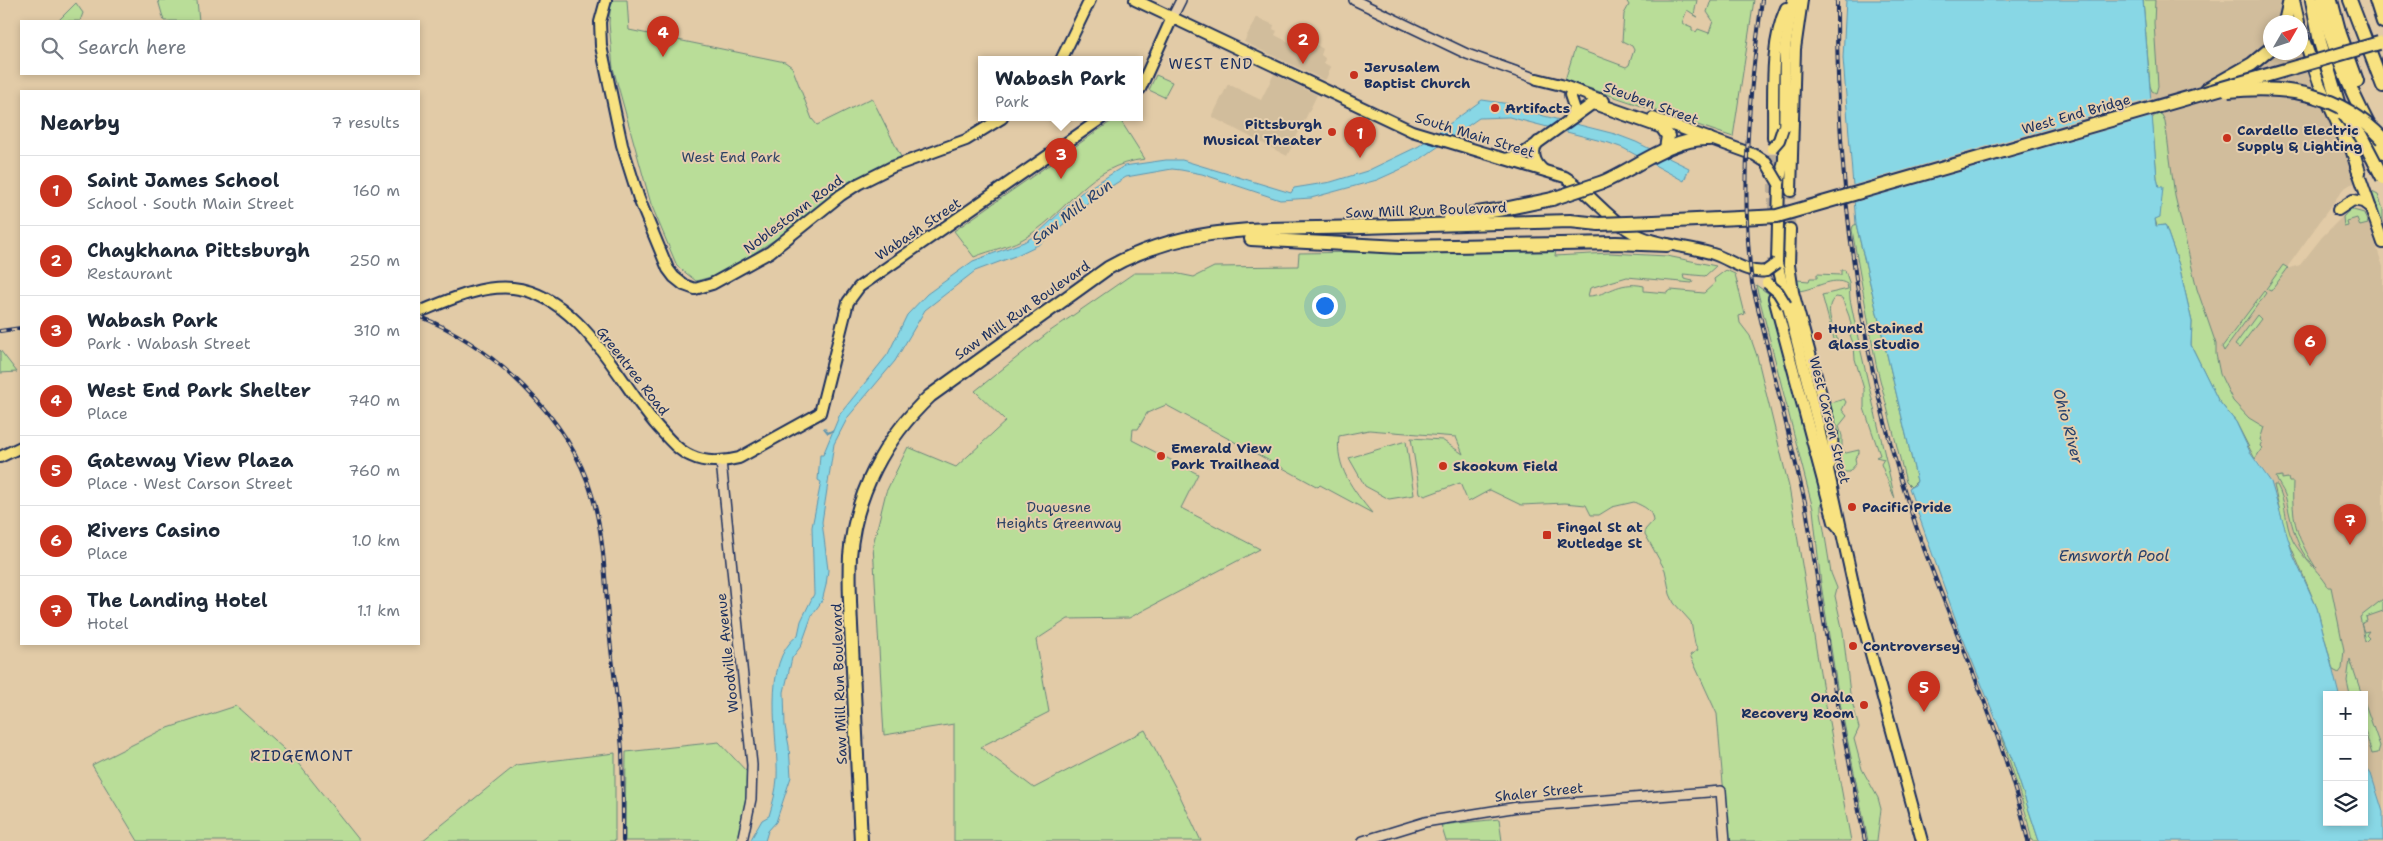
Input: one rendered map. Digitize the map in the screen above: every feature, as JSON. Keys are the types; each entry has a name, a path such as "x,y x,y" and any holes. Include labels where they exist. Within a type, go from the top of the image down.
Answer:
{"highway":[{"path":"2287,15 2292,0"},
{"path":"2312,0 2322,50 2359,172"},
{"path":"2322,0 2342,67 2362,112 2383,152"},
{"path":"2331,0 2345,50 2383,139"},
{"path":"2350,0 2383,86"},
{"path":"2379,6 2383,22"},
{"name":"West End Bridge","path":"1777,216 2381,42"},
{"path":"2198,94 2252,64 2263,55"},
{"path":"2198,94 2274,88 2296,91 2328,102 2355,116 2383,139"},
{"path":"1596,101 1662,127 1668,136 1666,149"},
{"path":"2328,102 2344,114 2362,136 2383,178"},
{"path":"1381,227 1504,210 1552,199 1603,182 1683,141 1709,139"},
{"name":"Saw Mill Run Boulevard","path":"861,841 850,556 856,519 868,484 881,457 907,420 930,396 955,376 1094,278 1138,252 1176,240 1214,233 1570,221 1599,224 1777,216"},
{"name":"Saw Mill Run Boulevard","path":"869,841 858,584 858,556 862,529 870,500 881,474 895,449 924,413 947,392 1112,275 1141,260 1185,246 1215,241 1251,239 1571,229 1599,224"},
{"path":"1251,239 1402,247 1616,243 1667,245"}],"main road":[{"name":"Noblestown Road","path":"606,0 600,22 601,46 631,176 668,270 679,282 690,287 702,288 712,284 770,252 841,194 866,179 892,167 966,140 997,121"},
{"path":"1063,56 1090,0"},
{"name":"South Main Street","path":"1135,0 1429,138 1558,175 1578,186 1628,229 1667,245 1709,253 1747,269"},
{"path":"1773,138 1777,36 1791,0"},
{"name":"West Carson Street","path":"1791,0 1786,42 1783,128 1784,160 1779,184 1777,263 1828,467 1858,606 1922,841"},
{"path":"1791,190 1795,49 1802,0"},
{"path":"2292,0 2297,15"},
{"path":"1143,82 1172,18"},
{"path":"2308,51 2319,83 2364,184 2383,243"},
{"name":"Steuben Street","path":"1536,79 1570,95 1596,101 1755,155 1766,157"},
{"name":"Steuben Street","path":"1536,79 1561,85 1596,101"},
{"path":"1569,119 1574,107 1570,95"},
{"path":"1505,159 1520,155 1596,101"},
{"name":"Wabash Street","path":"820,412 848,302 859,287 1098,121"},
{"path":"1779,184 1766,157 1776,144 1783,128"},
{"path":"1543,138 1534,148 1537,164 1543,170"},
{"path":"2338,210 2353,200 2363,202 2371,208"},
{"path":"1790,229 1789,265 1793,292 1832,434 1833,460 1828,467"},
{"path":"1747,269 1758,272 1766,271 1777,263"},
{"path":"1747,269 1778,292 1786,305"},
{"name":"Greentree Road","path":"420,312 452,298 484,290 513,288 545,297 578,323 646,412 680,450 701,460 721,462 739,458 820,412"},
{"path":"1774,298 1834,522 1842,531"},
{"path":"0,456 20,447"}],"street":[{"path":"1172,18 1181,0"},
{"name":"Steuben Street","path":"1354,0 1467,54 1536,79"},
{"name":"Woodville Avenue","path":"721,462 752,765 751,799 742,841"},
{"name":"Shaler Street","path":"1363,841 1425,822 1518,807 1722,790 1725,841"}],"shaded area":[{"path":"2143,0 2294,0 2297,15 2263,15 2263,60 2308,60 2308,45 2363,182 2351,184 2343,189 2286,269 2300,265 2322,237 2352,207 2353,210 2360,210 2366,214 2383,267 2383,812 2371,774 2368,770 2368,691 2338,691 2317,608 2284,530 2271,482 2218,400 2191,345 2192,322 2155,156"},
{"path":"1256,17 1274,25 1273,29 1277,31 1275,35 1298,47 1302,42 1315,48 1317,45 1323,49 1321,55 1325,58 1324,63 1331,67 1326,79 1324,80 1244,42"},
{"path":"1274,74 1317,95 1287,156 1212,117 1228,84 1261,100"}],"green space":[{"path":"158,0 197,0 199,20 164,20"},
{"name":"West End Park","path":"611,0 627,0 629,30 785,62 792,67 812,119 817,125 872,98 901,157 857,181 785,233 722,274 696,281 677,266 651,204 613,68 609,23"},
{"path":"1626,0 1697,0 1694,15 1687,10 1682,23 1692,27 1692,30 1696,32 1698,29 1709,33 1713,21 1707,12 1711,0 1754,0 1733,137 1565,80 1575,48 1626,67 1629,65 1634,50 1632,46 1622,41 1624,14 1629,5"},
{"path":"2143,0 2155,0 2154,23 2158,86 2156,93 2152,91 2150,86"},
{"path":"76,3 83,13 80,20 59,20"},
{"path":"1156,75 1172,82 1164,97 1149,90"},
{"path":"2160,114 2165,121 2175,196 2197,289 2216,344 2220,374 2233,401 2249,418 2264,427 2260,440 2262,441 2260,446 2262,448 2255,459 2236,422 2218,400 2191,345 2192,322 2179,265 2165,225 2157,226 2155,219 2162,187 2159,188 2157,178 2152,119"},
{"path":"1112,121 1121,121 1145,159 1125,163 1108,170 1081,190 1043,225 1028,236 1009,245 974,257 954,231"},
{"path":"2370,191 2378,195 2383,209 2383,229"},
{"path":"2352,207 2353,210 2364,213 2368,224 2360,226 2357,218 2347,221 2348,226 2344,227 2343,217"},
{"path":"1856,224 1917,481 1911,487 1906,482 1876,364 1852,230"},
{"name":"Duquesne Heights Greenway","path":"1556,249 1555,256 1609,253 1667,256 1716,266 1705,276 1683,274 1684,279 1693,281 1692,283 1627,277 1590,288 1588,296 1601,294 1627,285 1644,286 1644,291 1667,293 1671,290 1704,293 1715,283 1714,279 1726,270 1735,274 1745,314 1739,316 1740,323 1750,336 1757,356 1789,487 1851,841 1728,841 1717,714 1690,655 1698,650 1691,622 1674,603 1665,570 1645,534 1645,530 1653,521 1651,514 1644,507 1634,502 1612,507 1599,515 1591,515 1586,505 1565,503 1521,505 1490,490 1468,502 1460,483 1425,496 1420,493 1411,438 1442,440 1463,454 1456,437 1369,430 1339,436 1340,458 1347,478 1358,496 1372,513 1320,485 1318,487 1166,405 1147,413 1138,429 1133,429 1132,440 1198,474 1181,508 1260,549 1129,618 1068,619 1036,640 1049,712 980,747 1034,788 1145,730 1180,796 1201,841 954,841 954,724 884,735 873,545 886,492 908,447 956,467 1006,421 975,391 1049,332 1134,273 1174,273 1194,277 1214,267 1298,266 1299,253"},
{"path":"2283,265 2288,268 2271,291 2266,289"},
{"path":"1841,270 1845,270 1849,282 1850,299 1859,343 1895,499 1881,464 1884,459 1876,457 1880,455 1864,408 1864,389 1849,332 1851,324 1849,316 1842,298 1836,297 1832,301 1830,314 1840,347 1837,350 1822,295 1848,289 1847,284 1836,281 1798,291 1797,280 1809,281 1810,278 1817,278 1817,274 1841,275"},
{"path":"1756,285 1772,296 1825,503 1821,505 1821,512 1831,573 1837,588 1835,596 1843,632 1850,694 1859,728 1854,739 1862,769 1878,798 1881,809 1877,841 1868,841 1838,693 1821,584 1813,509"},
{"path":"2264,291 2266,293 2224,351 2222,347"},
{"path":"2257,315 2261,319 2239,348 2235,345"},
{"path":"0,350 17,372 0,373"},
{"path":"1844,399 1846,402 1842,410 1847,416 1839,426 1842,436 1842,450 1846,453 1859,450 1855,458 1856,464 1849,472 1843,472 1828,404"},
{"path":"1406,441 1414,495 1389,499 1365,486 1349,458"},
{"path":"2282,476 2282,479 2288,478 2289,482 2293,482 2295,524 2305,550 2316,568 2298,543 2285,495 2276,477"},
{"path":"2274,485 2277,485 2280,492 2293,541 2328,587 2331,587 2344,650 2342,669 2339,673 2333,670 2317,608 2284,530"},
{"path":"2383,599 2383,611 2366,617 2367,621 2361,624 2360,617"},
{"path":"2362,626 2364,632 2369,631 2366,635 2369,638 2365,642"},
{"path":"2350,659 2361,691 2349,691 2347,681"},
{"path":"236,706 293,757 360,841 138,841 92,765 162,730"},
{"path":"2368,712 2380,746 2378,753 2372,754 2368,741"},
{"path":"2000,730 2012,759 2039,841 2032,841 2026,814"},
{"path":"719,742 747,772 748,795 739,841 625,841 626,752"},
{"path":"615,753 615,841 422,841 516,765"},
{"path":"1499,819 1502,841 1446,841 1441,825"}],"water":[{"name":"Emsworth Pool","path":"1846,0 2143,0 2157,178 2159,187 2163,187 2160,217 2155,219 2156,226 2165,225 2179,265 2192,322 2191,345 2218,400 2236,422 2251,454 2271,482 2293,555 2317,608 2338,691 2323,691 2323,826 2368,826 2368,770 2371,774 2383,812 2383,841 2039,841 2012,759 1958,626 1909,488 1915,485 1917,481 1856,224 1843,58"},
{"name":"Saw Mill Run","path":"1482,100 1510,104 1544,116 1615,134 1689,168 1684,181 1623,148 1509,117 1479,118 1408,166 1377,180 1311,198 1280,200 1202,174 1181,170 1172,169 1126,177 1099,194 1040,244 975,271 925,310 895,361 848,417 834,444 822,522 828,570 826,585 822,601 812,615 801,646 792,658 784,692 785,726 789,746 791,777 776,822 768,831 765,841 750,841 762,820 769,816 776,788 777,762 774,702 775,682 779,664 786,648 798,635 801,621 814,594 812,527 821,482 818,480 820,455 823,455 840,414 888,354 907,315 927,294 973,261 1024,242 1036,235 1081,193 1124,166 1166,160 1182,160 1291,193 1294,188 1331,182 1367,171 1419,146"}],"pier":[{"path":"2153,98 2155,116 1852,203 1850,186"}],"waterway":[{"path":"824,428 828,433 832,431"}],"tunnel":[{"path":"1773,139 1773,222"},
{"path":"1790,229 1791,191"},
{"path":"1772,259 1773,292"}],"railway":[{"path":"1762,0 1753,71 1746,176 1748,247 1752,283 1805,502 1835,691 1865,841"},
{"path":"1837,0 1838,67 1846,201 1865,334 1879,400 1917,529 2006,761 2028,841"},
{"path":"420,316 447,329 474,346 500,365 525,388 547,412 566,438 581,466 592,495 602,545 622,750 623,841"},
{"path":"0,331 20,328"}],"place":[{"name":"West End Park Shelter","path":"663,57"},
{"name":"Chaykhana Pittsburgh","path":"1303,64"},
{"name":"Jerusalem Baptist Church","path":"1354,75"},
{"name":"Artifacts","path":"1495,108"},
{"name":"Pittsburgh Musical Theater","path":"1332,132"},
{"name":"Cardello Electric Supply & Lighting","path":"2227,138"},
{"name":"Saint James School","path":"1360,158"},
{"name":"Wabash Park","path":"1061,179"},
{"name":"Hunt Stained Glass Studio","path":"1818,336"},
{"name":"Rivers Casino","path":"2310,366"},
{"name":"Emerald View Park Trailhead","path":"1161,456"},
{"name":"Skookum Field","path":"1443,466"},
{"name":"Pacific Pride","path":"1852,507"},
{"name":"Fingal St at Rutledge St","path":"1547,535"},
{"name":"The Landing Hotel","path":"2350,545"},
{"name":"Controversey","path":"1853,646"},
{"name":"Onala Recovery Room","path":"1864,705"},
{"name":"Gateway View Plaza","path":"1924,712"}],"district":[{"name":"WEST END","path":"1211,64"},
{"name":"RIDGEMONT","path":"302,756"}],"water label":[{"name":"Ohio River","path":"2068,426"}]}
